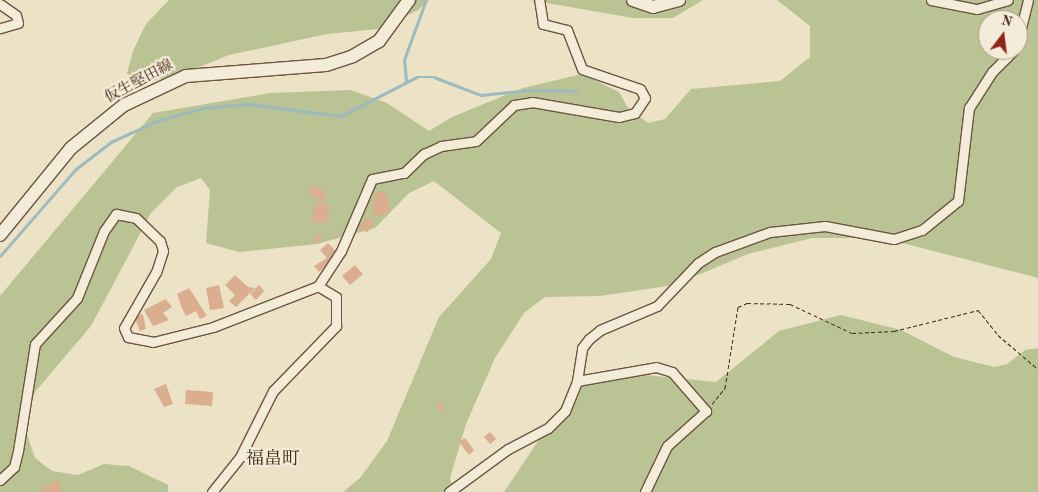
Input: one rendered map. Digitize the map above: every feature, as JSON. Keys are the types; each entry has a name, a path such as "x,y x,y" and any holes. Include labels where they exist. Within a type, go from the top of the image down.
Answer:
{"main road":[{"name":"仮生堅田線","path":"0,235 71,148 124,105 186,76 326,65 353,56 379,41 409,0"},
{"path":"633,0 653,7 679,0"}],"street":[{"path":"0,480 14,467 18,451 34,344 77,298 104,231 116,214 136,218 156,236 163,251 156,272 124,328 128,337 140,342 213,327 318,286 341,251 372,178 404,173 424,154 441,146 476,141 514,105 532,102 626,118 641,107 645,98 634,85 582,69 567,30 543,24 539,0"},
{"path":"932,0 977,9 1008,0"},
{"path":"0,4 16,15 18,23 0,28"},
{"path":"449,492 508,449 548,428 565,411 578,381 582,348 589,339 657,306 698,263 715,252 770,232 825,226 894,239 922,230 958,201 969,108 992,72 1004,60"},
{"path":"212,492 240,456 273,392 336,326 336,297 318,286"},
{"path":"578,381 656,367 672,372 706,410 667,446 645,492"}],"path":[{"path":"706,410 725,388 736,312 747,303 790,304 852,333 894,331 978,310 998,335 1038,369"}],"green space":[{"path":"169,0 429,0 418,10 378,29 327,34 229,55 175,77 131,83 127,73 133,51 146,24"},
{"path":"530,0 703,0 673,18 633,18"},
{"path":"777,0 1038,0 1038,278 883,238 812,238 748,254 674,285 600,296 545,297 524,313 495,358 466,424 450,478 454,492 343,492 360,478 387,441 439,317 491,259 501,233 434,181 409,193 375,228 317,244 239,252 206,243 210,190 201,178 177,187 151,213 91,326 35,392 24,426 35,458 52,471 78,475 104,464 129,466 168,485 168,492 0,492 0,296 153,113 270,93 351,90 387,103 429,131 452,117 523,88 582,74 619,92 628,108 648,123 665,119 691,89 780,81 810,57 810,26"},
{"path":"841,315 901,330 954,357 994,367 1007,364 1025,350 1038,348 1038,492 504,492 577,383 615,372 716,382 779,331"}],"building":[{"path":"314,184 327,195 321,203 308,192"},
{"path":"385,191 391,211 373,218 374,193"},
{"path":"315,203 329,204 328,222 311,223"},
{"path":"367,217 374,222 367,233 359,227"},
{"path":"318,233 322,236 318,243 313,241"},
{"path":"328,243 339,254 319,272 314,266 327,258 320,250"},
{"path":"355,265 363,274 350,285 342,276"},
{"path":"235,275 248,287 255,288 236,307 229,301 235,295 225,285"},
{"path":"219,285 224,308 210,310 206,288"},
{"path":"259,285 264,291 256,300 250,294"},
{"path":"189,288 207,316 200,319 196,311 186,316 177,294"},
{"path":"166,299 172,307 163,313 169,320 153,326 144,310"},
{"path":"143,314 146,329 140,331 134,316"},
{"path":"166,384 173,404 164,407 154,389"},
{"path":"186,390 213,392 212,406 185,404"},
{"path":"440,401 446,410 442,413 436,404"},
{"path":"490,432 496,439 490,444 484,437"},
{"path":"465,438 474,450 469,455 459,442"},
{"path":"60,479 61,492 42,492 41,488"}],"waterway":[{"path":"406,81 404,60 426,0"},
{"path":"0,256 76,169 111,142 157,121 203,108 248,104 341,116 417,77 434,77 481,95 528,90 576,91"}],"district":[{"name":"福畠町","path":"273,459"}]}
